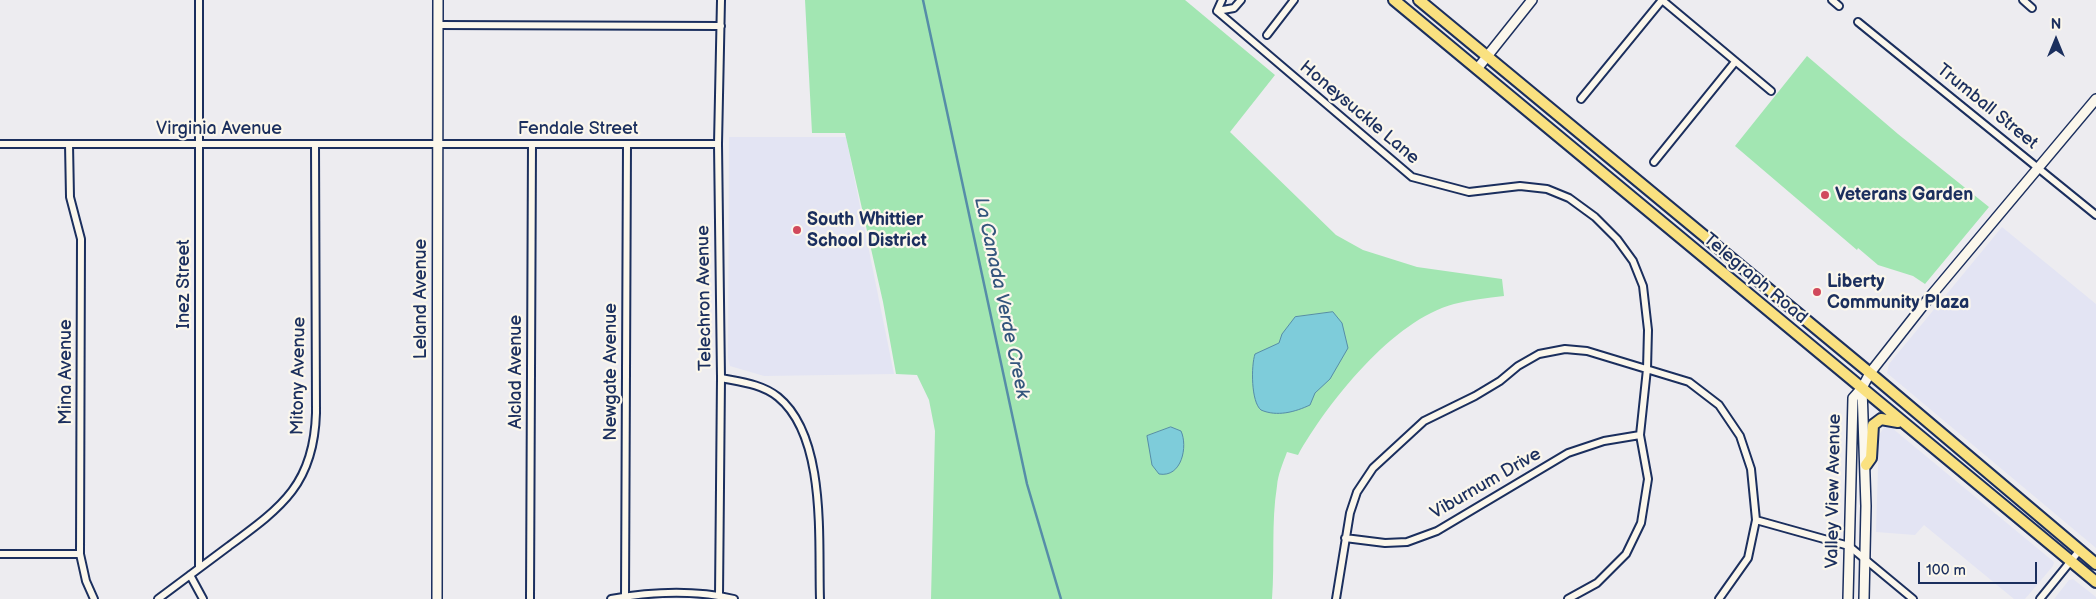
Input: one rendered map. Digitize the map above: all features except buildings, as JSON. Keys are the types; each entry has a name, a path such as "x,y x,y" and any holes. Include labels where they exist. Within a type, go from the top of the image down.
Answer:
{"main road":[{"name":"Telegraph Road","path":"1394,0 2096,582"},
{"name":"Telegraph Road","path":"1419,0 1870,373 2096,564"},
{"path":"1866,464 1871,458 1872,429 1876,422 1881,419 1893,420 1908,427"}],"street":[{"name":"Inez Street","path":"199,0 199,568"},
{"name":"Leland Avenue","path":"437,599 438,0"},
{"name":"Telechron Avenue","path":"719,596 721,378 718,144 721,0"},
{"path":"1217,11 1222,0"},
{"path":"1217,11 1234,8 1241,0"},
{"path":"1267,35 1294,0"},
{"path":"1477,68 1532,0"},
{"path":"1581,99 1662,0 1771,91"},
{"path":"1832,0 1839,6"},
{"path":"2023,0 2032,8"},
{"name":"Honeysuckle Lane","path":"1217,11 1412,177 1469,192 1520,186 1547,189 1569,198 1595,217 1618,239 1634,261 1643,286 1648,330 1647,369 1640,435 1648,480 1641,523 1626,554 1597,583 1568,599"},
{"name":"Trumball Street","path":"1858,22 2096,215"},
{"path":"438,26 721,26"},
{"path":"1654,162 1735,62"},
{"name":"Valley View Avenue","path":"1848,599 1853,398 1862,388 1870,373 2037,167 2096,100"},
{"name":"Virginia Avenue","path":"0,144 438,144"},
{"name":"Mina Avenue","path":"69,144 70,197 81,239 80,554 86,581 94,599"},
{"name":"Mitony Avenue","path":"158,599 274,513 302,474 312,446 316,412 315,144"},
{"name":"Fendale Street","path":"438,144 718,144"},
{"name":"Alclad Avenue","path":"530,599 532,144"},
{"name":"Newgate Avenue","path":"625,598 627,144"},
{"path":"1336,599 1345,538 1357,492 1374,468 1424,421 1475,396 1500,381 1518,366 1540,354 1565,349 1587,351 1689,382 1719,405 1740,436 1751,469 1756,520 1748,558 1719,599"},
{"path":"721,378 756,385 778,397 798,420 809,445 815,474 820,599"},
{"name":"Valley View Avenue","path":"1862,388 1864,457 1866,464 1864,599"},
{"name":"Viburnum Drive","path":"1345,538 1385,543 1407,542 1437,531 1568,453 1604,440 1640,435"},
{"path":"1756,520 1849,546 1912,599"},
{"path":"2040,599 2079,551"},
{"path":"0,554 80,554"},
{"path":"190,575 203,599"},
{"path":"611,599 659,594 719,596 734,599"}],"shaded area":[{"name":"South Whittier School District","path":"729,137 846,137 894,374 764,376 730,366 728,358"},
{"path":"2002,227 2096,304 2096,548 1887,373 1889,364"},
{"path":"1885,426 1892,428 2054,562 2053,566 2025,599 2014,599 1924,525 1915,535 1876,532 1879,435"},
{"path":"2073,579 2096,597 2096,599 2054,599 2069,580"}],"green space":[{"path":"805,0 1185,0 1275,75 1230,132 1336,235 1363,250 1417,267 1502,279 1504,296 1454,304 1431,313 1408,327 1386,345 1344,388 1326,411 1298,455 1287,452 1278,477 1275,500 1272,599 931,599 935,431 929,400 917,375 896,374 883,302 845,133 812,133"},
{"path":"1807,56 1898,134 1989,207 1925,284 1913,276 1878,265 1858,248 1857,250 1735,146"}],"water":[{"path":"1333,312 1342,323 1348,348 1330,379 1315,393 1310,405 1286,413 1273,413 1261,410 1255,400 1254,392 1255,354 1279,343 1282,334 1295,317"},
{"path":"1171,427 1181,431 1183,437 1184,445 1181,460 1173,471 1167,474 1159,474 1152,465 1147,436"}],"waterway":[{"name":"La Canada Verde Creek","path":"923,0 1027,484 1061,599"}],"place":[{"name":"Veterans Garden","path":"1825,195"},
{"name":"South Whittier School District","path":"797,230"},
{"name":"Liberty Community Plaza","path":"1817,292"}]}
